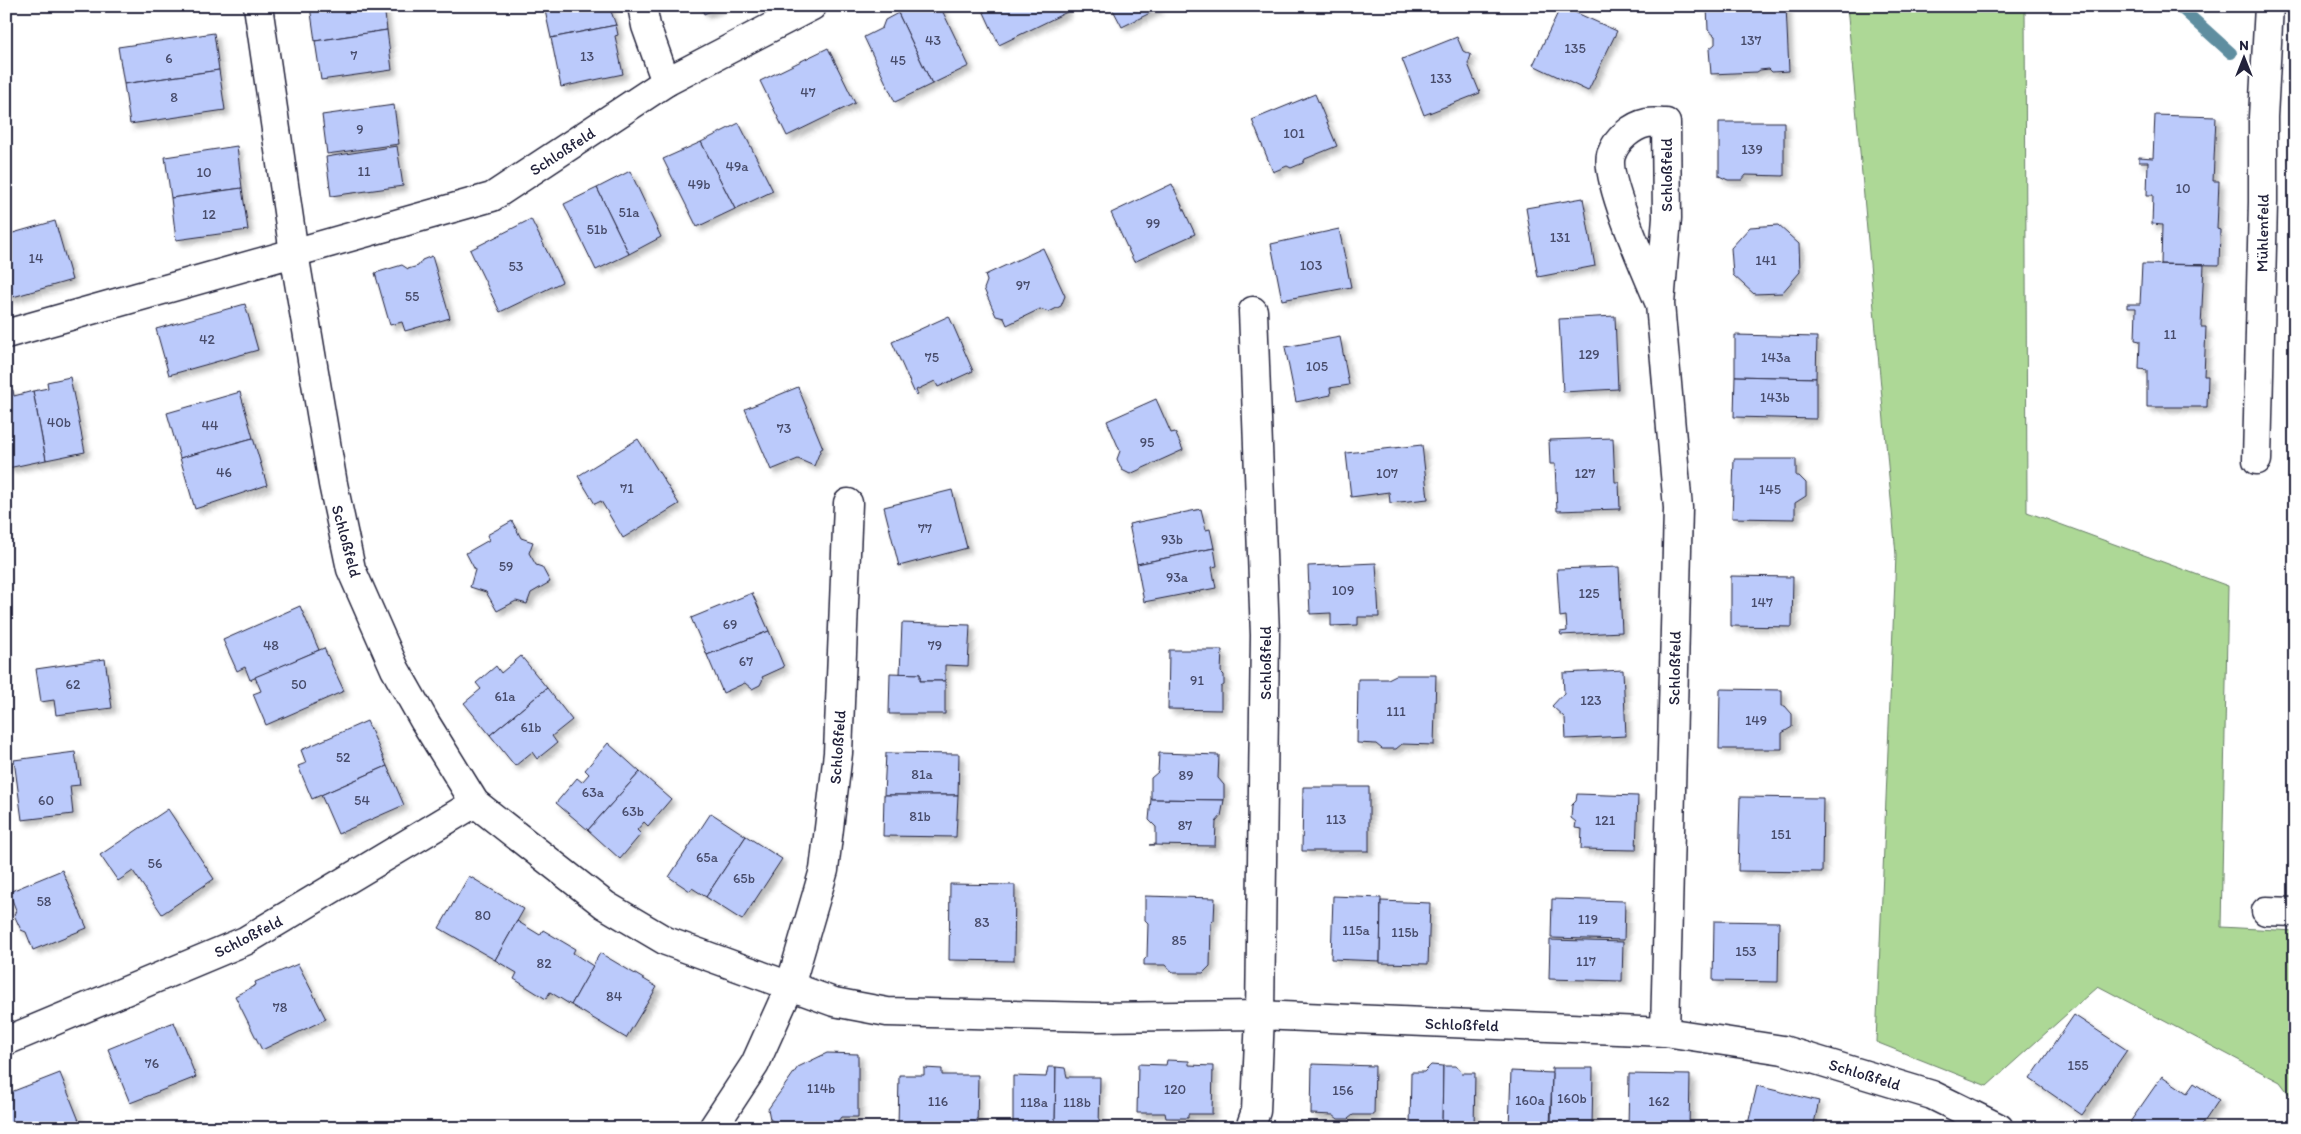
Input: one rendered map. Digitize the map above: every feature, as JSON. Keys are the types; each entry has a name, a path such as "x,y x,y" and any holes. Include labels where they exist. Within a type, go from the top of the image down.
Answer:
{"street":[{"name":"Schloßfeld","path":"258,6 294,253 333,484 352,569 395,669 475,803 605,905 666,941 834,1002 886,1012 1097,1017 1260,1015 1665,1032 1783,1050 1932,1095 1999,1128"},
{"path":"642,6 646,26 666,82"},
{"name":"Schloßfeld","path":"6,334 492,197 666,82 812,6"},
{"name":"Mühlenfeld","path":"2257,460 2263,118 2269,6"},
{"name":"Schloßfeld","path":"1660,304 1629,228 1614,182 1611,156 1622,136 1646,123 1666,123 1667,218 1660,304 1678,508 1665,1032"},
{"name":"Schloßfeld","path":"1250,1128 1256,1111 1260,1015 1265,635 1253,311"},
{"name":"Schloßfeld","path":"712,1128 755,1064 790,986 824,870 838,754 848,503"},
{"name":"Schloßfeld","path":"6,1041 244,941 475,803"},
{"path":"2266,911 2295,912"}],"green space":[{"path":"1847,6 2025,6 2027,512 2228,586 2221,927 2295,931 2295,1102 2280,1082 2098,986 1987,1086 1876,1042 1896,555"}],"building":[{"path":"310,6 384,6 387,30 315,41"},
{"path":"544,6 609,6 616,25 551,38"},
{"path":"701,6 722,6 704,14"},
{"path":"926,6 940,6 969,66 932,84 898,13 910,8 918,10"},
{"path":"981,6 1064,6 1067,12 999,45"},
{"path":"1111,6 1157,6 1158,9 1122,27"},
{"path":"1561,6 1617,31 1588,91 1533,65"},
{"path":"1707,6 1786,6 1789,71 1772,72 1769,69 1757,72 1711,74 1709,49 1715,44 1715,36 1708,30"},
{"path":"898,13 932,84 895,102 864,37 882,28 885,20"},
{"path":"616,25 618,35 615,36 623,74 561,87 551,38"},
{"path":"387,30 392,70 321,80 315,41"},
{"path":"214,33 219,70 124,84 118,47"},
{"path":"1457,37 1463,51 1471,55 1468,64 1480,93 1424,115 1402,59"},
{"path":"828,48 855,103 787,136 760,81"},
{"path":"219,70 225,110 130,124 124,84"},
{"path":"1315,94 1337,146 1305,159 1303,163 1291,168 1287,166 1273,172 1252,120"},
{"path":"394,105 399,144 327,154 322,115"},
{"path":"2155,115 2216,117 2213,181 2219,181 2217,229 2220,230 2219,265 2161,264 2162,225 2152,224 2153,195 2147,195 2148,162 2139,162 2139,157 2153,158"},
{"path":"1719,122 1784,122 1784,176 1746,175 1742,180 1728,180 1719,176"},
{"path":"739,123 773,191 735,209 701,142"},
{"path":"701,142 735,209 697,227 663,159"},
{"path":"237,146 242,188 171,198 165,157"},
{"path":"397,146 403,186 331,196 326,157"},
{"path":"630,171 661,237 629,254 597,188"},
{"path":"1172,184 1195,234 1134,262 1111,213"},
{"path":"242,188 248,230 176,240 171,198"},
{"path":"597,188 629,254 596,270 564,204"},
{"path":"1583,198 1595,266 1538,277 1526,208"},
{"path":"531,219 562,282 500,312 470,250"},
{"path":"55,221 72,280 6,299 6,235"},
{"path":"1778,225 1799,244 1800,272 1782,293 1754,294 1733,275 1731,248 1750,227"},
{"path":"1339,229 1351,287 1282,300 1271,244"},
{"path":"1043,248 1065,296 1061,306 1049,312 1040,309 1007,325 1004,318 996,316 984,289 987,281 985,275"},
{"path":"432,256 450,318 405,331 402,322 390,325 375,273 402,265 408,269 418,266 422,260"},
{"path":"2142,264 2204,265 2201,327 2206,327 2204,376 2208,376 2207,407 2147,407 2147,370 2139,369 2140,341 2135,340 2136,308 2127,308 2127,304 2140,304"},
{"path":"245,304 258,350 169,375 156,329"},
{"path":"949,316 973,371 938,387 935,381 916,390 918,395 916,396 892,342"},
{"path":"1615,316 1618,389 1563,392 1559,319"},
{"path":"1735,335 1817,337 1816,378 1735,376"},
{"path":"1340,337 1349,385 1330,388 1331,395 1296,402 1285,347"},
{"path":"1735,376 1816,378 1816,419 1734,417"},
{"path":"70,377 85,452 46,460 33,391 48,388 47,382"},
{"path":"798,387 823,448 814,466 798,459 771,470 745,409"},
{"path":"13,390 14,396 33,391 46,460 8,468 6,460 6,391"},
{"path":"240,392 253,438 180,458 167,413"},
{"path":"1156,399 1171,433 1175,432 1183,450 1130,474 1122,470 1117,459 1120,451 1107,421"},
{"path":"253,438 267,485 195,509 180,458"},
{"path":"1613,438 1615,482 1619,482 1620,509 1557,511 1555,464 1550,464 1549,440"},
{"path":"638,439 679,504 623,538 601,501 595,504 578,476"},
{"path":"1422,445 1428,499 1390,503 1389,492 1351,497 1346,453"},
{"path":"1734,459 1796,459 1796,476 1799,476 1806,483 1806,496 1795,503 1795,519 1732,518"},
{"path":"952,490 967,548 899,566 884,507"},
{"path":"1201,509 1206,530 1210,529 1214,548 1137,564 1129,524"},
{"path":"512,521 521,538 533,542 529,553 536,565 542,567 550,582 531,593 527,604 516,601 497,611 486,592 470,587 475,570 466,553 489,540 487,535"},
{"path":"1214,548 1217,566 1212,567 1216,588 1144,602 1137,564"},
{"path":"1376,563 1379,617 1358,617 1358,625 1331,626 1331,613 1310,614 1308,566"},
{"path":"1619,567 1622,632 1561,635 1560,632 1567,631 1566,616 1560,617 1557,569"},
{"path":"1731,576 1793,577 1792,627 1731,626"},
{"path":"752,593 769,631 707,655 691,618"},
{"path":"300,606 319,650 250,680 245,667 237,671 223,640"},
{"path":"902,623 970,625 968,666 945,665 945,681 920,681 920,674 900,674"},
{"path":"769,631 784,667 762,677 760,685 752,689 745,683 723,693 707,655"},
{"path":"324,648 344,691 266,725 253,694 261,691 255,677"},
{"path":"1169,650 1222,650 1221,672 1224,675 1224,685 1221,687 1221,710 1168,709"},
{"path":"521,656 547,688 490,735 464,703 481,689 476,683 496,666 501,673"},
{"path":"105,659 112,708 56,715 54,700 41,702 36,669"},
{"path":"1623,670 1626,736 1566,739 1565,718 1552,706 1564,693 1563,673"},
{"path":"890,673 920,674 920,681 945,681 945,714 889,714"},
{"path":"1396,675 1436,675 1434,745 1402,744 1396,749 1382,749 1376,744 1357,743 1358,679 1388,679"},
{"path":"547,688 572,720 552,736 557,743 537,759 532,752 515,766 490,735"},
{"path":"1720,689 1782,690 1782,706 1785,706 1792,714 1792,727 1782,733 1782,749 1719,749"},
{"path":"367,721 387,766 312,799 298,766 306,763 301,750"},
{"path":"608,743 640,772 588,830 556,803 577,778 582,782 589,774 585,770"},
{"path":"75,752 80,785 70,786 73,814 22,820 14,760"},
{"path":"886,753 959,754 958,795 884,795"},
{"path":"1159,753 1219,755 1218,778 1224,785 1224,800 1151,799 1151,778 1158,772"},
{"path":"387,766 404,805 338,834 321,795"},
{"path":"640,772 671,799 648,826 644,822 637,830 641,834 620,859 588,830"},
{"path":"1303,787 1369,787 1369,851 1302,851"},
{"path":"1577,794 1638,796 1636,850 1581,849 1582,829 1575,828 1576,822 1571,818 1572,805 1576,801"},
{"path":"884,795 958,795 956,837 883,836"},
{"path":"1740,797 1823,798 1822,872 1738,871"},
{"path":"1151,799 1224,800 1221,816 1216,822 1215,846 1149,845 1156,844 1156,827 1149,820"},
{"path":"168,809 214,879 162,914 133,871 118,881 100,855"},
{"path":"711,813 746,836 706,897 692,888 690,891 669,877"},
{"path":"746,836 782,859 742,920 706,897"},
{"path":"62,870 87,928 33,950 26,932 21,930 14,915 16,910 9,892"},
{"path":"469,876 524,909 495,960 439,928"},
{"path":"950,884 1015,885 1014,961 949,960"},
{"path":"1145,896 1215,898 1214,920 1211,923 1210,966 1203,973 1173,973 1166,965 1144,965 1144,960 1147,957 1148,923 1145,920"},
{"path":"1333,896 1381,898 1380,961 1331,959"},
{"path":"1552,899 1625,901 1624,940 1551,938"},
{"path":"1381,901 1430,903 1428,964 1380,963"},
{"path":"517,921 540,935 543,930 575,949 573,953 593,966 571,1005 550,992 546,999 514,979 517,973 495,960"},
{"path":"1714,921 1779,922 1778,982 1713,981"},
{"path":"1550,940 1623,942 1622,981 1549,979"},
{"path":"600,953 657,987 626,1038 571,1005"},
{"path":"298,964 326,1019 262,1050 235,996 256,985 255,982"},
{"path":"2074,1015 2127,1050 2082,1115 2030,1079"},
{"path":"174,1022 196,1077 130,1103 108,1049"},
{"path":"827,1053 858,1054 858,1117 841,1117 833,1128 781,1128 770,1119 768,1109 798,1067"},
{"path":"1167,1060 1189,1061 1189,1065 1213,1066 1212,1114 1188,1114 1188,1118 1166,1118 1165,1113 1137,1113 1138,1064 1166,1065"},
{"path":"1312,1064 1375,1066 1374,1115 1353,1115 1348,1119 1338,1119 1333,1115 1311,1114"},
{"path":"1431,1065 1443,1066 1442,1128 1410,1128 1411,1072 1424,1072"},
{"path":"1443,1066 1456,1066 1462,1073 1475,1073 1474,1128 1442,1128"},
{"path":"1048,1067 1056,1067 1055,1128 1013,1128 1013,1076 1046,1077"},
{"path":"1056,1067 1065,1068 1067,1077 1100,1077 1099,1128 1055,1128"},
{"path":"924,1068 942,1069 942,1075 978,1075 977,1128 898,1128 899,1075 924,1075"},
{"path":"1552,1068 1593,1068 1592,1128 1551,1128"},
{"path":"1511,1071 1552,1073 1550,1128 1509,1128"},
{"path":"60,1073 82,1128 6,1128 6,1094"},
{"path":"1629,1074 1690,1075 1689,1128 1628,1128"},
{"path":"2162,1076 2187,1093 2194,1083 2219,1100 2200,1128 2167,1128 2165,1126 2163,1128 2138,1128 2130,1122"},
{"path":"1757,1086 1819,1101 1813,1128 1747,1128"}],"waterway":[{"path":"2179,6 2231,53"}]}
